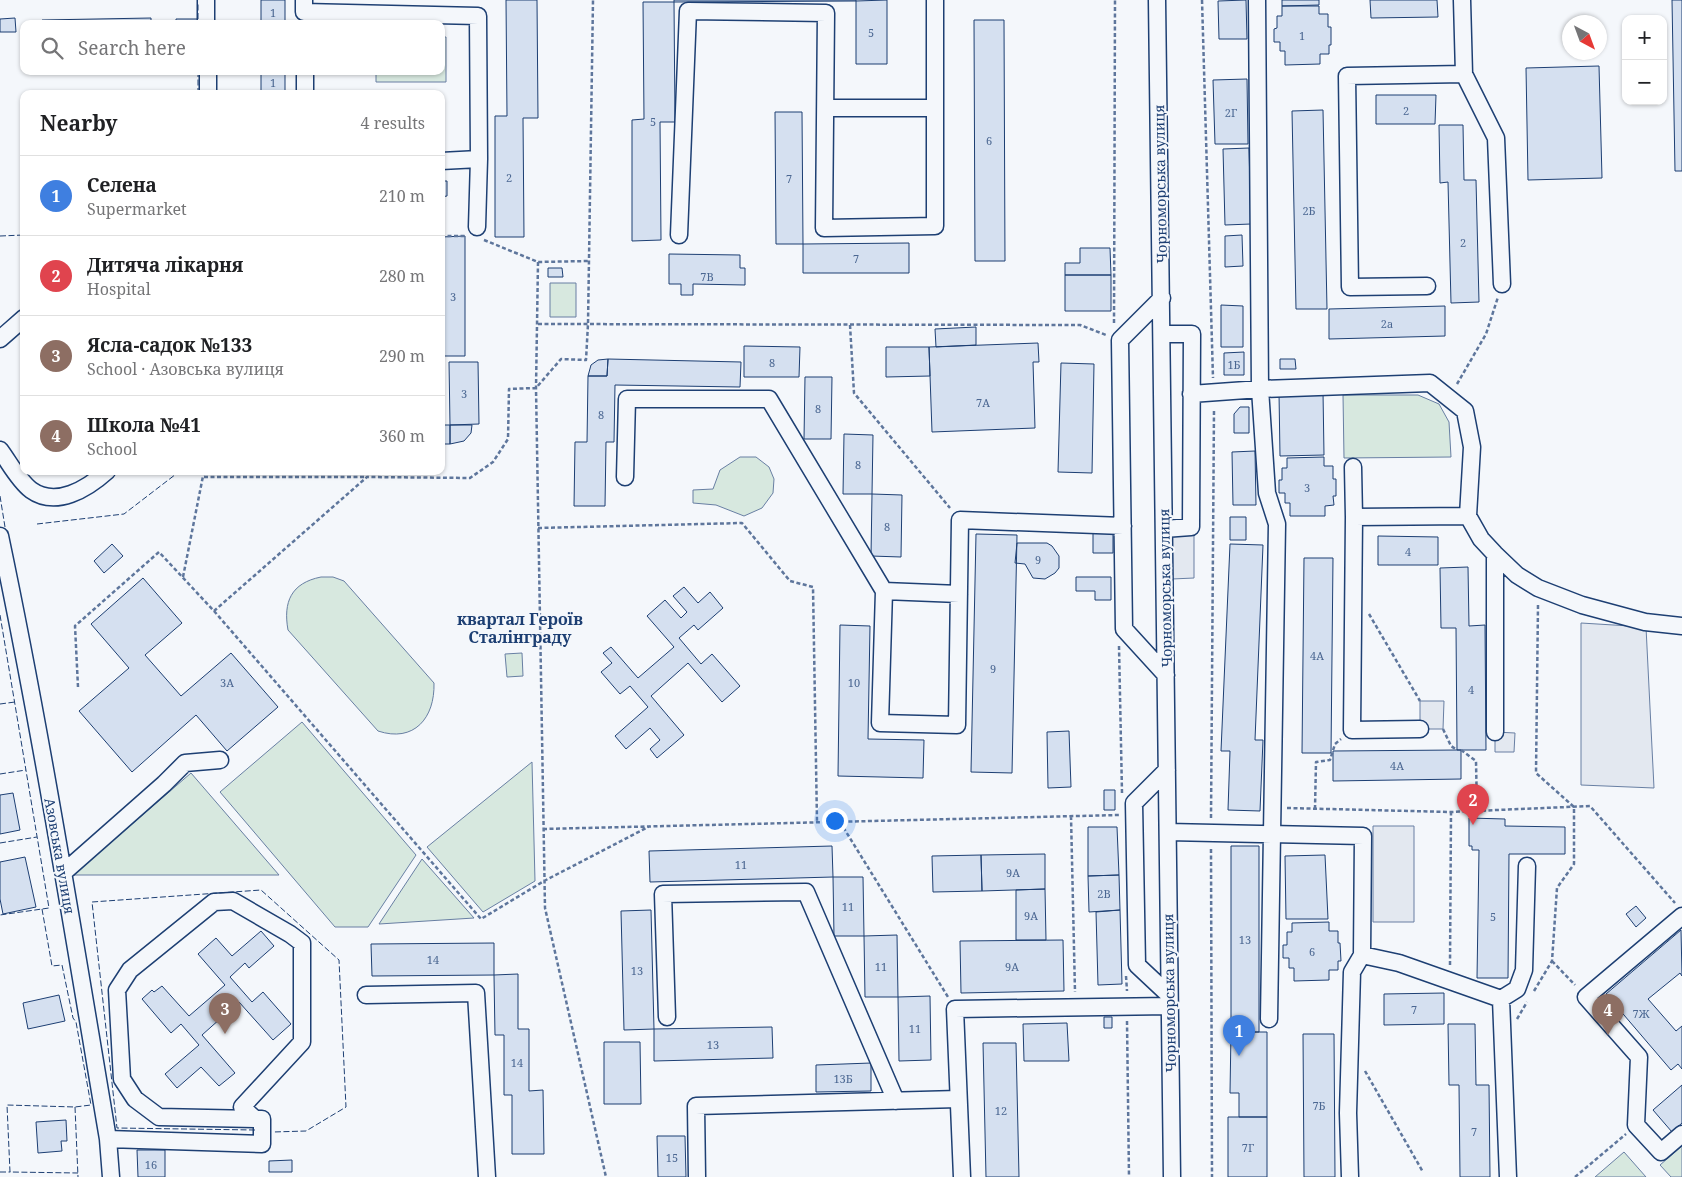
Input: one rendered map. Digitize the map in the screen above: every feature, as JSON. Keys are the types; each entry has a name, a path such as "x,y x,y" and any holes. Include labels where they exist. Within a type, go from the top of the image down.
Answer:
{"street":[{"path":"206,0 206,20"},
{"path":"679,235 688,11 826,13 824,228 935,226 935,0"},
{"name":"Чорноморська вулиця","path":"1157,0 1172,1177"},
{"path":"1257,0 1260,389 1267,493 1277,524 1269,1019"},
{"path":"1462,0 1464,74 1496,138 1502,284"},
{"path":"304,12 478,16 479,159 477,234"},
{"path":"1426,286 1350,287 1347,76 1464,74"},
{"path":"208,75 208,90"},
{"path":"305,75 305,90"},
{"path":"825,108 935,108"},
{"path":"445,161 479,159"},
{"path":"1162,298 1120,340 1124,629 1166,675"},
{"path":"0,339 20,322"},
{"path":"1162,334 1192,334 1191,527 1164,530"},
{"path":"1191,394 1260,389 1430,383 1466,410 1472,448 1468,516 1481,539 1495,554 1517,575 1538,588 1582,605 1645,622 1682,626"},
{"path":"625,477 627,399 769,398 884,591 880,724 957,725 960,520 1123,526"},
{"path":"0,450 30,489 43,497 56,497 78,492 102,475"},
{"path":"1354,467 1352,730 1420,729"},
{"path":"1354,517 1468,516"},
{"name":"Азовська вулиця","path":"0,536 18,624 63,873 108,1140 111,1177"},
{"path":"1495,554 1495,732"},
{"path":"884,591 959,594"},
{"path":"63,873 185,764 220,760"},
{"path":"1167,770 1134,803 1137,965 1169,1001"},
{"path":"1168,832 1363,836 1362,955 1352,972 1348,1114 1350,1177"},
{"path":"1362,955 1399,963 1501,999 1518,989 1524,970 1527,866"},
{"path":"667,1017 662,894 806,892 896,1101"},
{"path":"108,1140 262,1144 262,1119 255,1119 159,1117 136,1099 122,1080 117,990 130,970 214,902 233,901 302,943 302,1042 242,1107 255,1119"},
{"path":"1679,909 1586,997 1639,1057 1636,1125 1661,1152 1682,1134"},
{"path":"366,995 476,993 487,1177"},
{"path":"1501,999 1508,1177"},
{"path":"962,1177 955,1009 1076,1007 1169,1001"},
{"path":"697,1177 696,1106 958,1099"}],"path":[{"path":"183,577 204,477 470,478 493,462 508,439 509,389 536,388 561,359 586,360 592,0"},
{"path":"1202,0 1214,392 1211,833 1212,1177"},
{"path":"445,236 477,234 538,262 589,261"},
{"path":"538,262 536,388 545,908 606,1177"},
{"path":"1449,398 1486,334 1502,284"},
{"path":"538,324 1080,326 1120,340"},
{"path":"850,325 854,393 960,520"},
{"path":"214,611 367,477"},
{"path":"538,528 742,523 790,581 812,587 817,822"},
{"path":"78,687 75,626 159,552 214,611 481,919 544,881 650,826"},
{"path":"1532,994 1552,961 1557,888 1574,864 1574,806 1536,773 1538,588"},
{"path":"1368,611 1420,701"},
{"path":"1443,729 1451,746 1476,760 1477,811"},
{"path":"1315,809 1316,762 1330,760 1335,744 1352,730"},
{"path":"1273,808 1451,812 1590,806 1679,909"},
{"path":"1450,981 1451,812"},
{"path":"543,829 1123,815"},
{"path":"1071,816 1076,1007"},
{"path":"840,822 955,1009"},
{"path":"1552,961 1578,988"},
{"path":"1503,1042 1528,1002"},
{"path":"1364,1070 1422,1172"},
{"path":"1576,1177 1623,1136"}],"shaded area":[{"path":"446,37 446,82 376,82 376,75 445,75"},
{"path":"550,283 576,283 576,317 550,317"},
{"path":"1343,395 1418,395 1439,404 1449,422 1451,457 1344,458"},
{"path":"740,457 756,457 769,467 774,479 773,493 762,508 744,516 716,505 693,503 693,490 713,489 720,470"},
{"path":"1172,535 1194,535 1194,578 1172,579"},
{"path":"321,577 333,577 344,581 434,683 431,707 420,725 402,733 391,734 378,731 288,630 287,611 291,595 302,584"},
{"path":"1581,623 1646,627 1654,788 1581,785"},
{"path":"522,653 523,676 507,677 505,654"},
{"path":"1420,701 1444,701 1443,729 1420,729"},
{"path":"302,722 416,855 368,927 335,927 220,792"},
{"path":"1495,732 1515,733 1514,752 1495,752"},
{"path":"532,762 535,881 483,912 427,847"},
{"path":"191,773 279,875 73,875"},
{"path":"1373,826 1414,826 1414,922 1373,922"},
{"path":"422,859 474,918 379,924"},
{"path":"1682,1146 1682,1177 1671,1177 1660,1165"},
{"path":"1624,1152 1646,1177 1595,1177"}],"building":[{"path":"261,0 285,0 285,20 261,20"},
{"path":"506,0 537,0 538,118 523,118 524,237 495,237 495,116 507,116"},
{"path":"674,0 856,0 856,1 674,2"},
{"path":"887,0 887,64 856,64 856,1"},
{"path":"1246,0 1247,39 1219,39 1218,1"},
{"path":"1282,0 1319,0 1319,5 1282,6"},
{"path":"1370,0 1437,0 1438,17 1371,18"},
{"path":"1672,0 1682,0 1682,171 1675,171"},
{"path":"643,2 674,2 675,122 660,122 661,240 632,241 632,120 644,119"},
{"path":"1282,6 1319,6 1319,14 1328,14 1328,27 1331,27 1331,45 1329,45 1329,54 1320,54 1320,64 1285,65 1285,51 1280,51 1280,42 1274,42 1274,29 1277,28 1277,16 1282,16"},
{"path":"15,18 16,32 0,32 0,19"},
{"path":"151,18 151,20 42,20"},
{"path":"176,19 198,19 198,20"},
{"path":"974,20 1004,20 1005,261 975,261"},
{"path":"1599,66 1602,178 1528,180 1526,68"},
{"path":"261,75 285,75 285,90 261,90"},
{"path":"1247,79 1248,144 1215,144 1213,80"},
{"path":"1376,95 1436,95 1435,124 1376,124"},
{"path":"1323,110 1327,309 1296,309 1292,111"},
{"path":"775,112 802,112 803,244 776,244"},
{"path":"1439,125 1463,125 1464,180 1476,180 1479,302 1451,303 1448,182 1440,183"},
{"path":"1249,148 1251,224 1225,225 1223,149"},
{"path":"445,181 447,181 447,196 445,196"},
{"path":"1242,235 1243,266 1225,267 1225,236"},
{"path":"465,236 465,356 445,356 445,237"},
{"path":"909,243 909,273 803,273 803,244"},
{"path":"1080,248 1110,248 1111,275 1065,275 1065,263 1080,263"},
{"path":"669,254 740,255 740,268 745,268 745,285 693,284 693,295 681,295 681,284 669,284"},
{"path":"548,268 562,268 563,277 548,277"},
{"path":"1065,275 1111,275 1111,311 1065,311"},
{"path":"1221,305 1243,306 1243,347 1221,347"},
{"path":"1445,306 1445,336 1329,339 1329,309"},
{"path":"976,327 976,345 936,347 935,329"},
{"path":"1038,343 1039,362 1033,362 1035,428 932,432 929,347"},
{"path":"744,346 800,347 799,377 744,377"},
{"path":"886,347 929,347 930,376 886,377"},
{"path":"1244,352 1244,375 1224,375 1224,353"},
{"path":"608,359 741,362 740,387 615,385 614,442 606,442 605,506 574,506 575,442 587,442 588,376 607,376"},
{"path":"608,359 607,376 588,376 591,365 598,360"},
{"path":"1280,359 1295,359 1296,369 1280,369"},
{"path":"449,362 478,362 479,424 450,425"},
{"path":"1061,363 1094,364 1092,473 1058,472"},
{"path":"805,377 832,377 831,439 804,439"},
{"path":"1323,392 1324,455 1280,456 1279,393"},
{"path":"1240,407 1249,407 1249,433 1234,433 1234,414"},
{"path":"445,425 450,425 450,444 445,444"},
{"path":"450,425 472,425 471,433 464,441 450,444"},
{"path":"844,434 873,435 872,494 843,494"},
{"path":"1255,451 1256,505 1233,505 1232,452"},
{"path":"1324,457 1324,466 1333,466 1333,479 1336,479 1336,496 1333,496 1334,505 1325,506 1325,516 1290,516 1290,503 1285,503 1285,493 1279,493 1279,480 1282,480 1282,468 1287,468 1287,458"},
{"path":"872,494 902,495 901,557 871,556"},
{"path":"1230,517 1246,517 1246,540 1230,540"},
{"path":"1093,532 1113,532 1113,553 1093,553"},
{"path":"976,534 1017,535 1012,773 971,772"},
{"path":"1378,536 1438,537 1438,565 1378,565"},
{"path":"1017,543 1047,543 1052,546 1059,556 1059,568 1045,579 1033,578 1025,564 1015,563"},
{"path":"112,544 123,556 104,573 94,561"},
{"path":"1230,544 1263,545 1255,740 1263,740 1260,811 1228,810 1230,751 1221,751"},
{"path":"1304,558 1333,558 1331,753 1302,753"},
{"path":"1468,567 1469,626 1485,625 1486,750 1457,750 1456,628 1441,628 1440,568"},
{"path":"1076,577 1111,577 1111,600 1095,600 1095,591 1076,591"},
{"path":"143,578 182,623 145,655 181,696 231,653 278,707 227,751 196,715 132,772 79,711 129,668 91,624"},
{"path":"684,587 698,603 710,592 723,608 698,630 694,625 679,638 701,664 712,654 740,686 722,702 688,663 651,696 684,735 657,758 650,749 660,740 650,728 626,749 615,736 648,707 630,686 620,694 601,672 612,663 603,653 611,647 638,678 674,647 647,616 665,600 681,618 687,612 673,596"},
{"path":"840,625 870,626 868,739 924,740 923,778 838,776"},
{"path":"1069,731 1071,787 1048,788 1047,732"},
{"path":"1461,750 1461,779 1333,781 1333,751"},
{"path":"1104,790 1115,790 1115,810 1104,810"},
{"path":"13,793 20,830 0,834 0,795"},
{"path":"1469,818 1505,819 1505,826 1565,827 1565,854 1509,854 1508,978 1477,978 1479,850 1472,850 1472,846 1469,846"},
{"path":"1088,827 1117,827 1119,875 1088,876"},
{"path":"832,846 833,877 650,882 649,851"},
{"path":"1231,846 1259,846 1259,1032 1231,1032"},
{"path":"1045,854 1045,889 982,891 981,855"},
{"path":"981,855 982,891 933,892 932,856"},
{"path":"1325,855 1328,919 1286,919 1285,856"},
{"path":"25,857 36,907 3,914 0,899 0,862"},
{"path":"1119,875 1120,910 1089,912 1088,876"},
{"path":"833,877 863,877 864,936 834,936"},
{"path":"1045,889 1046,940 1016,940 1016,890"},
{"path":"1636,906 1646,918 1636,927 1626,914"},
{"path":"651,910 654,1029 624,1030 621,911"},
{"path":"1120,910 1122,984 1098,985 1096,912"},
{"path":"1329,922 1329,931 1338,931 1341,961 1338,961 1338,970 1329,970 1329,980 1294,981 1294,968 1289,968 1289,958 1283,958 1283,945 1287,945 1287,932 1292,932 1292,923"},
{"path":"1681,930 1682,976 1680,973 1648,999 1676,1031 1682,1026 1682,1069 1678,1064 1671,1070 1606,994"},
{"path":"261,931 274,946 249,968 245,963 230,977 252,1002 263,992 291,1024 273,1040 239,1002 202,1035 235,1073 219,1086 201,1067 177,1088 165,1074 199,1045 181,1024 171,1033 142,999 152,990 154,992 162,986 189,1016 225,985 198,954 216,938 232,956"},
{"path":"897,935 898,997 865,997 864,936"},
{"path":"1063,940 1064,991 961,993 960,941"},
{"path":"494,943 494,975 372,976 371,944"},
{"path":"518,974 518,1029 529,1029 529,1091 543,1090 544,1154 512,1154 512,1095 504,1095 504,1035 495,1035 494,975"},
{"path":"1444,993 1444,1024 1384,1025 1384,994"},
{"path":"59,995 65,1021 28,1029 23,1003"},
{"path":"930,996 931,1060 899,1061 898,997"},
{"path":"1104,1017 1112,1017 1112,1028 1104,1028"},
{"path":"1067,1023 1069,1061 1024,1061 1023,1024"},
{"path":"1448,1024 1475,1024 1476,1085 1489,1085 1490,1177 1460,1177 1459,1085 1449,1085"},
{"path":"772,1027 773,1058 654,1061 654,1029"},
{"path":"1231,1032 1267,1032 1267,1117 1239,1117 1239,1093 1230,1093"},
{"path":"1303,1034 1334,1034 1335,1177 1304,1177"},
{"path":"604,1042 640,1042 641,1104 604,1104"},
{"path":"983,1043 1016,1043 1019,1177 986,1177"},
{"path":"871,1063 871,1091 816,1092 816,1065"},
{"path":"1682,1085 1682,1123 1672,1132 1653,1110"},
{"path":"1228,1117 1267,1117 1267,1177 1228,1177"},
{"path":"66,1120 67,1141 61,1141 62,1151 38,1153 36,1122"},
{"path":"657,1136 685,1136 686,1177 658,1177"},
{"path":"137,1150 165,1150 165,1177 138,1177"},
{"path":"292,1160 292,1172 269,1172 269,1161"}],"fence":[{"path":"198,2 198,19"},
{"path":"198,75 198,90"},
{"path":"0,236 20,235"},
{"path":"37,524 124,514 175,475"},
{"path":"0,496 5,527"},
{"path":"0,615 49,908 0,915"},
{"path":"0,704 15,702"},
{"path":"0,774 26,770"},
{"path":"0,843 37,837"},
{"path":"255,1130 117,1128 92,902 261,890 339,960 346,1107 306,1131 273,1132"},
{"path":"42,909 52,966 62,965 73,1018 76,1022 91,1105 75,1107 7,1105 10,1172 78,1173"},
{"path":"75,1107 78,1177"},
{"path":"0,1172 10,1172"}],"place":[{"name":"Дитяча лікарня","path":"1473,825"},
{"name":"Ясла-садок №133","path":"225,1034"},
{"name":"Школа №41","path":"1608,1035"},
{"name":"Селена","path":"1239,1056"}],"district":[{"name":"квартал Героїв Сталінграду","path":"520,628"}]}
